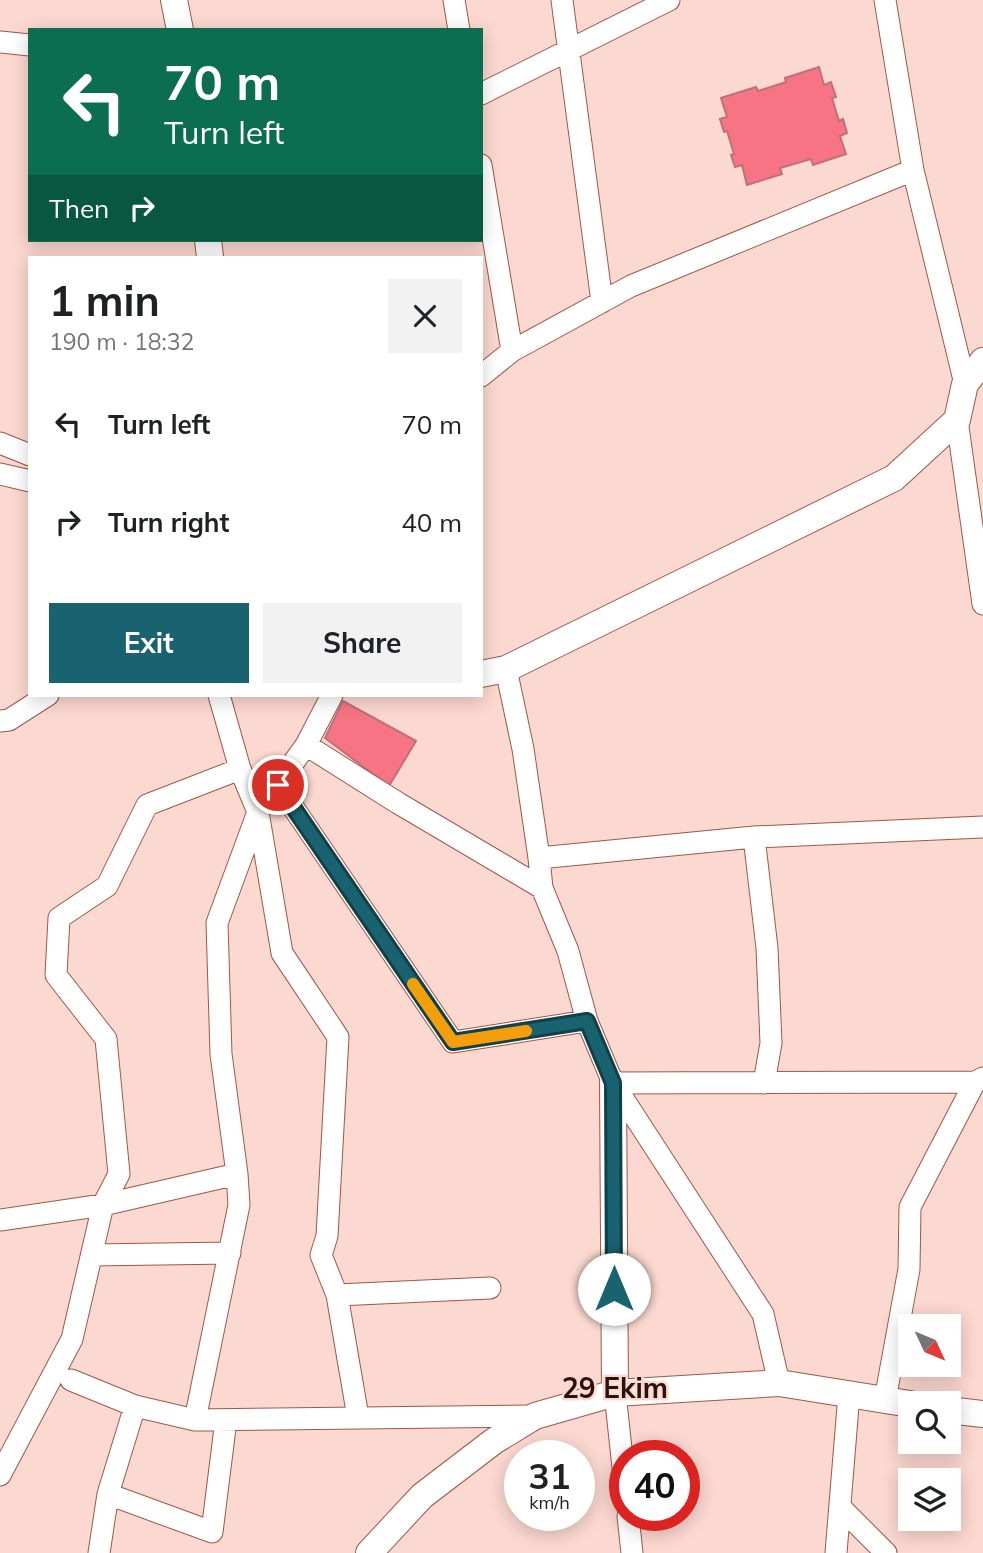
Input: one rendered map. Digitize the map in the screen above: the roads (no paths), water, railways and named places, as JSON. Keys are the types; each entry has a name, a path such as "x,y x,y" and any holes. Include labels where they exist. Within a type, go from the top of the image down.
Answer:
{"street":[{"path":"174,0 180,28"},
{"path":"454,0 459,28"},
{"path":"562,0 602,302"},
{"path":"483,93 669,0"},
{"path":"886,0 913,170 965,384"},
{"path":"0,43 28,45"},
{"path":"483,374 512,351 631,286 913,170"},
{"path":"483,177 512,351"},
{"path":"983,361 965,384 957,420 983,604"},
{"path":"779,1383 763,1314 613,1083 587,1021 569,951 542,888 523,750 494,671 894,478 957,420"},
{"path":"0,443 28,454"},
{"path":"0,474 28,481"},
{"path":"0,721 9,720 45,697"},
{"path":"220,697 240,768 258,812 282,953 338,1037 327,1236 321,1255 337,1295 358,1417"},
{"path":"195,1420 239,1205 221,1054 217,923 258,812 306,745 331,697"},
{"path":"306,745 542,888"},
{"path":"0,1475 72,1339 103,1205 119,1174 106,1039 56,975 59,918 107,886 147,805 240,768"},
{"path":"278,785 453,1042 587,1021"},
{"path":"539,858 754,837 983,827"},
{"path":"754,837 767,948 771,1043 764,1083"},
{"path":"369,1553 422,1496 494,1441 535,1416 615,1393 779,1383 897,1402 909,1269 911,1207 979,1080 613,1083"},
{"path":"613,1083 615,1393 620,1440"},
{"path":"0,1220 103,1205 237,1174"},
{"path":"92,1255 230,1253"},
{"path":"337,1295 490,1289"},
{"path":"71,1380 135,1406 195,1420 535,1416"},
{"path":"836,1553 849,1394"},
{"path":"99,1553 108,1494 135,1406"},
{"path":"961,1411 983,1415"},
{"path":"108,1494 212,1532 226,1420"},
{"path":"840,1507 886,1553"},
{"path":"630,1531 632,1553"}],"district":[{"name":"29 Ekim","path":"615,1387"}]}
